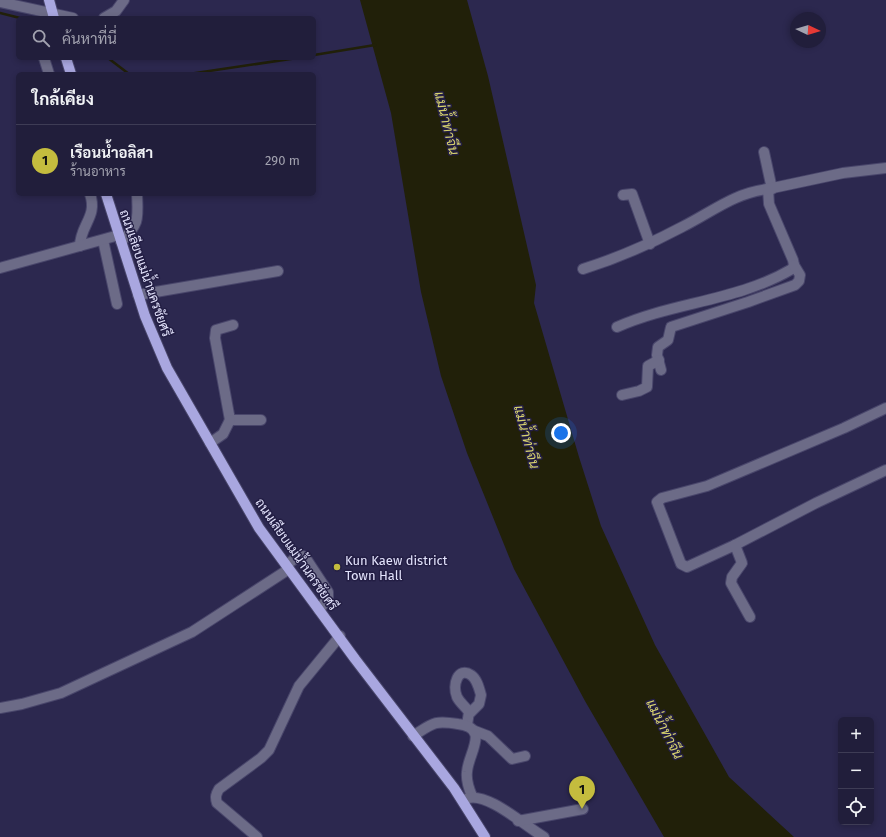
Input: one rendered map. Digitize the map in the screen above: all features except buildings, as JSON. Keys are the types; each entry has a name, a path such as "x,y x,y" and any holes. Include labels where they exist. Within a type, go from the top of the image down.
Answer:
{"main road":[{"path":"49,0 53,15"},
{"path":"67,60 70,72"},
{"name":"ถนนเลียบแม่น้ำนครชัยศรี","path":"107,196 145,316 167,368 259,528 413,736 467,798 485,837"}],"street":[{"path":"107,16 116,11 124,0"},
{"path":"0,2 53,15"},
{"path":"45,60 48,72"},
{"path":"622,395 639,391 646,387 648,366 660,365 658,347 668,340 671,327 795,285 798,281 800,276 769,204 770,189 764,152"},
{"path":"583,269 650,244 694,221 732,198 755,191 843,174 886,168"},
{"path":"623,195 630,192 632,194 650,244"},
{"path":"80,246 80,237 92,214 93,208 90,196"},
{"path":"0,268 103,240 120,239 132,231 139,217 137,196"},
{"path":"103,240 117,304"},
{"path":"617,328 657,312 732,294 787,272 794,265"},
{"path":"138,295 278,271"},
{"path":"210,444 223,434 230,420 214,338 216,330 233,325"},
{"path":"886,408 844,428 707,486 658,500 658,506 681,564 684,566 692,565 736,546 816,503 886,470"},
{"path":"230,420 261,420"},
{"path":"736,546 742,560 741,566 732,577 731,583 733,590 750,617"},
{"path":"0,708 22,704 62,693 192,632 287,567 300,555 305,557 328,592 328,598 319,610"},
{"path":"258,837 217,803 215,797 217,792 269,750 293,697 309,674 340,636"},
{"path":"469,714 475,746 467,771 469,789 467,798 489,800 518,821 544,837"},
{"path":"413,736 434,722 443,721 471,728 488,736 512,759 525,756"},
{"path":"518,821 583,809"}],"water":[{"name":"แม่น้ำท่าจีน","path":"360,0 467,0 488,76 536,285 534,303 579,457 601,526 655,645 729,777 794,837 664,837 585,701 514,569 467,453 441,376 421,292 391,113"}],"waterway":[{"path":"0,13 16,17"},
{"path":"316,55 375,45"},
{"path":"111,60 126,72"},
{"path":"202,72 284,60"}],"place":[{"name":"Kun Kaew district Town Hall","path":"337,567"},
{"name":"เรือนน้ำอลิสา","path":"582,809"}]}
